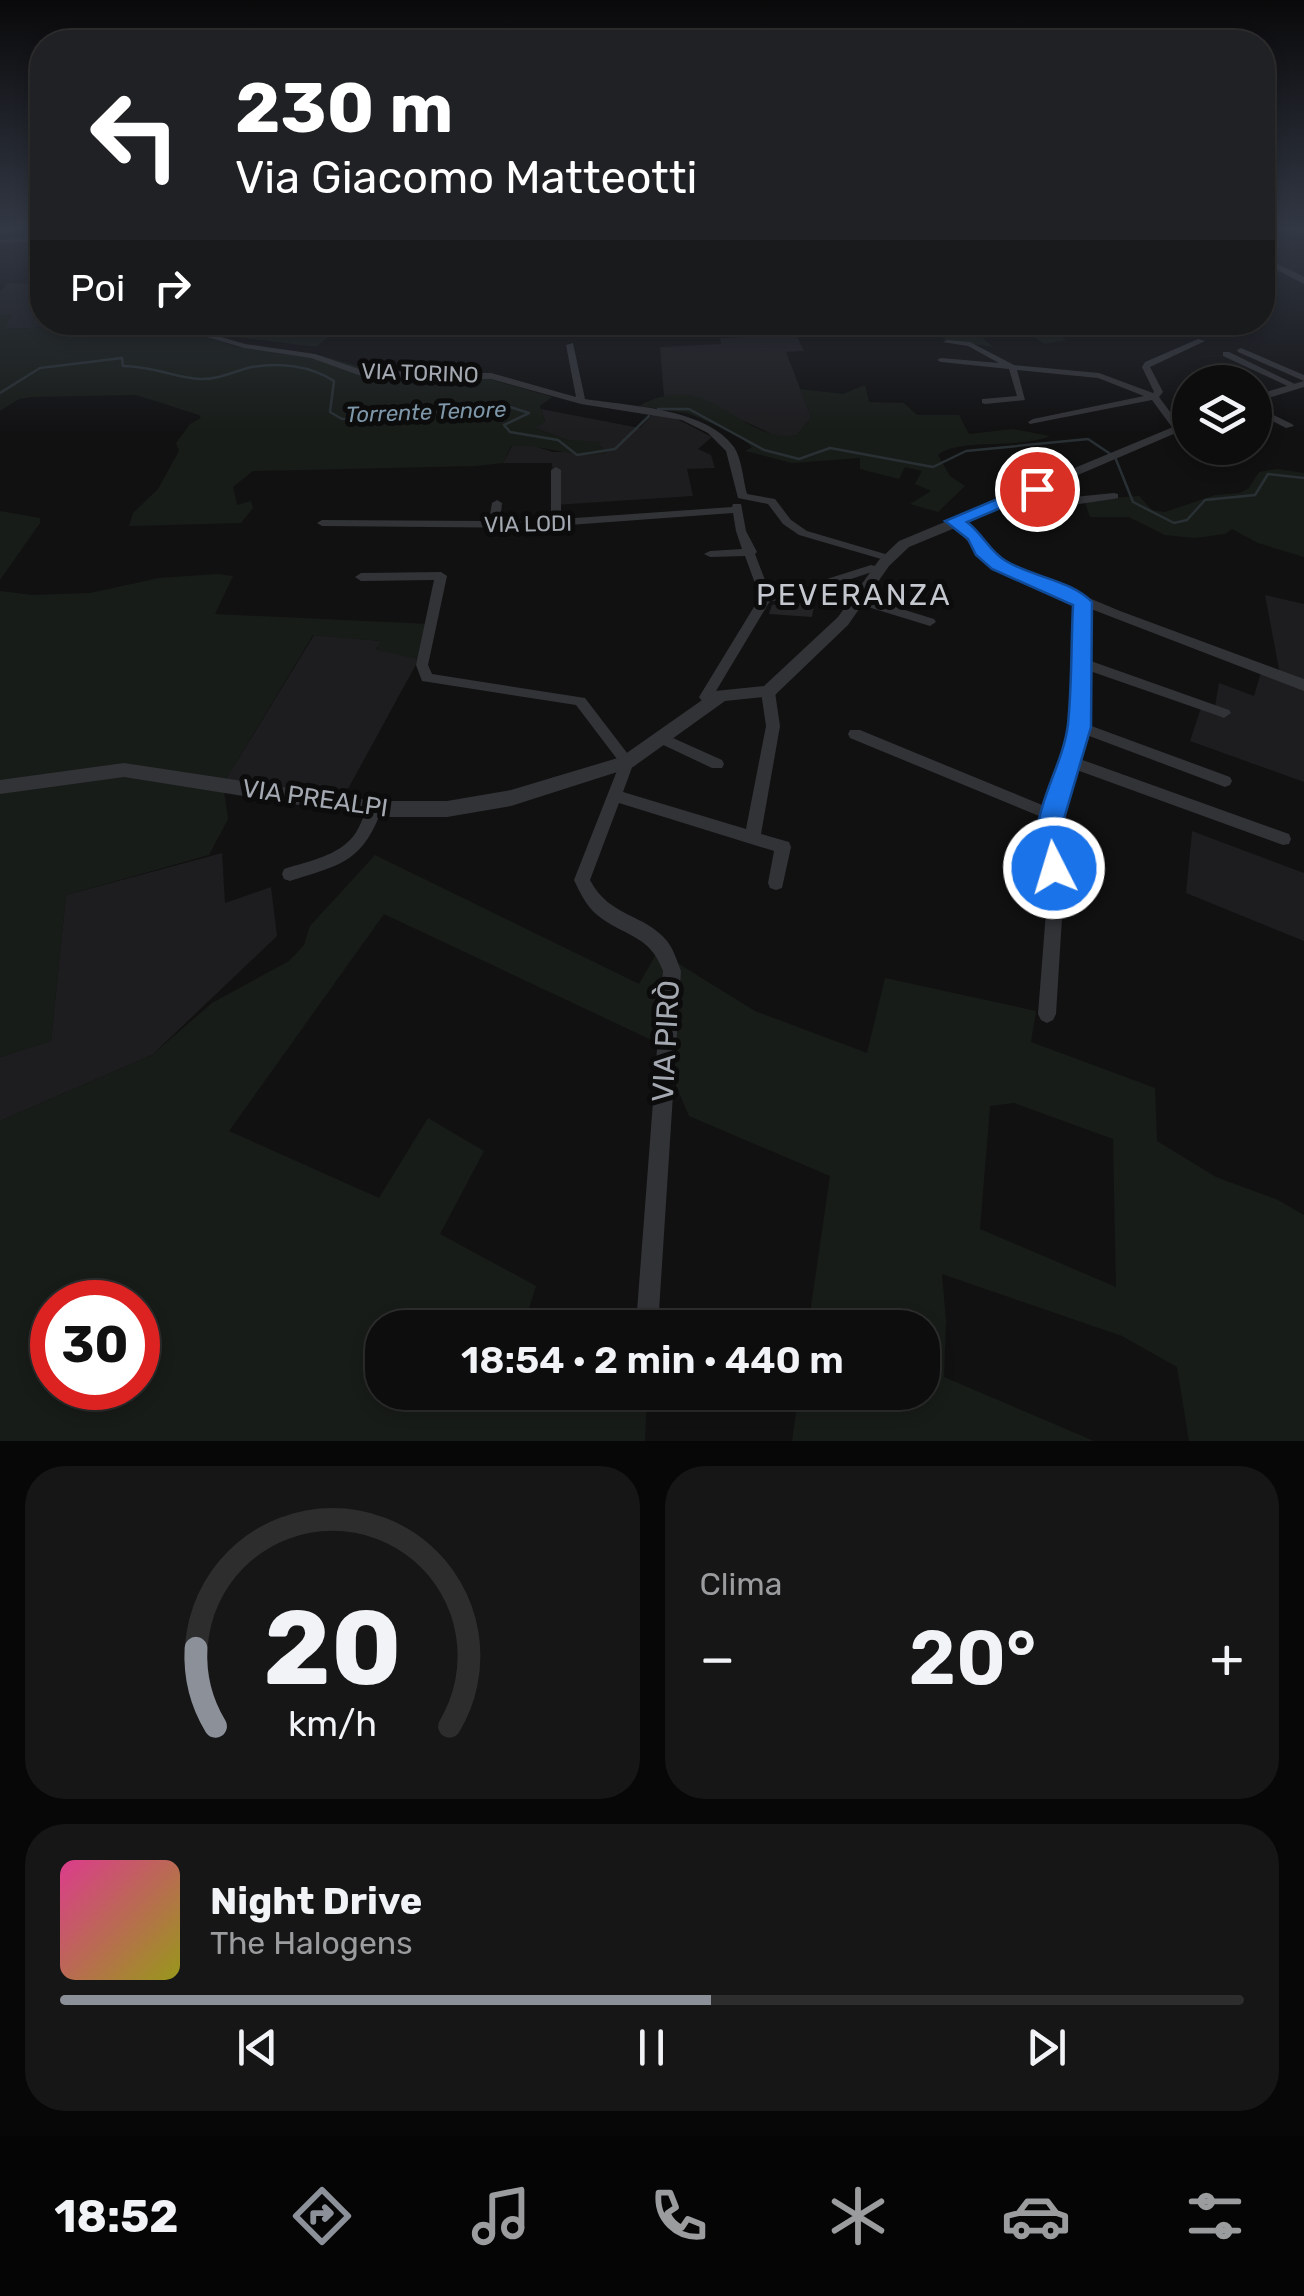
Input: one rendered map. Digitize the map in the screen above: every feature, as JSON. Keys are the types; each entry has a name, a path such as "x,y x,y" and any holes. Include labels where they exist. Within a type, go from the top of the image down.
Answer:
{"street":[{"name":"VIA TORINO","path":"208,335 244,346 312,356 364,374 490,376 581,401 672,416 711,430 731,450 742,496"},
{"path":"1033,422 1154,397 1159,392 1148,364 1201,341"},
{"path":"947,342 970,344 1012,367 1022,398 985,401"},
{"path":"570,345 581,401"},
{"path":"1241,350 1301,382"},
{"path":"1226,354 1301,382"},
{"path":"941,360 1100,376 1154,397 1172,414"},
{"path":"1272,393 1301,382"},
{"path":"1272,418 1289,426"},
{"path":"884,564 792,528 771,501 742,496 734,510 766,597 706,697 710,702 721,695 768,692 842,621 884,564 914,539 1172,431"},
{"path":"556,470 556,524"},
{"path":"993,504 1114,496"},
{"path":"494,525 497,502"},
{"name":"VIA LODI","path":"322,523 556,524 734,510"},
{"path":"954,521 975,536 982,551 999,565 1082,602 1304,684"},
{"path":"710,554 751,552"},
{"path":"766,597 786,596 884,564"},
{"path":"361,577 441,576 422,664 427,678 580,701 627,762"},
{"path":"831,581 861,597 930,622"},
{"path":"1047,1014 1056,886 1048,829 1080,727 1082,602"},
{"path":"1082,663 1224,713"},
{"path":"752,839 773,726 768,692"},
{"name":"VIA PREALPI","path":"0,788 73,774 124,770 374,809 447,809 492,801 627,762 664,739 710,702"},
{"path":"1080,727 1225,781"},
{"path":"855,734 1051,815"},
{"path":"664,739 717,764"},
{"path":"1068,761 1283,838"},
{"name":"VIA PIRÒ","path":"627,762 582,880 588,896 607,916 661,946 672,972 648,1310"},
{"path":"616,796 783,847 776,884"},
{"path":"290,874 339,858 351,850 366,838 374,809"}],"shaded area":[{"path":"0,298 30,298 30,328 3,329 11,315 0,316"},
{"path":"12,315 4,329 30,328 30,335 200,335 238,347 307,357 315,354 376,371 374,374 486,378 552,397 540,406 545,422 534,428 567,440 602,442 598,444 607,453 511,446 503,463 476,466 253,471 233,487 237,505 251,501 253,508 241,523 129,526 133,513 158,489 179,451 176,443 190,424 201,418 136,395 31,397 19,399 0,411 0,316"},
{"path":"239,335 331,335 316,347 236,337"},
{"path":"796,335 804,351 786,352 811,417 797,435 780,438 688,395 664,397 660,347 721,344 720,338"},
{"path":"942,335 1005,335 983,338 993,347 945,340"},
{"path":"1031,335 1058,335 1067,340 1044,344"},
{"path":"865,385 869,402 904,403 917,415 959,415 969,434 1013,429 1050,436 960,446 938,455 950,476 965,486 938,512 910,504 931,491 915,484 922,471 905,467 899,479 860,469 860,458 792,463 745,451 752,447 738,435 688,413 639,406 664,396 686,395 706,400 758,429 777,435 797,435 811,417 800,389 843,394"},
{"path":"541,409 640,428 654,413 673,417 712,437 698,449 711,455 715,468 687,469 693,496 554,505 552,463 503,463 512,446 528,444 553,452 606,452 598,444 567,440 532,427 545,422"},
{"path":"1277,469 1304,473 1304,557 1258,543 1232,529 1225,534 1195,538 1165,535 1129,517 1090,517 1084,500 1139,496 1152,510 1165,512 1215,495 1240,493 1249,488 1259,472"},
{"path":"0,511 40,518 40,523 0,580"},
{"path":"233,576 215,614 429,624 419,659 376,650 381,641 313,635 223,784 228,819 209,855 66,895 51,1041 0,1057 0,591 32,595 90,593 159,578"},
{"path":"1265,595 1304,604 1304,782 1190,741 1201,708 1214,712 1219,683 1254,696 1261,672 1281,680"},
{"path":"314,635 382,641 376,649 419,659 343,798 226,779"},
{"path":"1192,831 1304,873 1304,941 1186,893"},
{"path":"222,853 225,903 271,887 277,936 152,1055 0,1121 0,1057 51,1041 66,895"},
{"path":"375,855 639,984 658,951 755,1011 867,1053 885,978 1036,1011 1031,1042 1155,1088 1157,1141 1216,1177 1278,1200 1304,1215 1304,1441 1189,1441 1177,1367 1122,1336 942,1274 946,1321 944,1377 1094,1441 792,1441 797,1410 940,1410 940,1310 810,1310 830,1176 689,1116 658,1043 384,914 229,1131 379,1198 428,1118 484,1151 440,1234 536,1286 528,1310 365,1310 365,1410 646,1410 645,1441 0,1441 0,1121 152,1055 212,1003 289,961 304,945 310,926","holes":["1014,1103 1113,1139 1116,1287 980,1229 990,1106"]}],"building":[{"path":"772,605 814,605 812,617 769,614"}],"waterway":[{"name":"Torrente Tenore","path":"0,393 40,368 122,358 123,366 199,379 252,367 284,365 334,381 330,412 342,419 510,407 529,413 504,425 510,432 558,440 577,455 615,449 649,416"},
{"name":"Torrente Tenore","path":"658,409 689,409 764,450 799,459 830,448 933,467 966,451 1088,439 1115,457 1133,502 1174,523 1187,520 1205,500 1255,495 1268,474 1304,478"}],"district":[{"name":"PEVERANZA","path":"854,595"}],"route":[{"path":"1037,489 954,521 975,536 982,551 999,565 1082,602 1080,727 1048,829 1054,868"}]}
